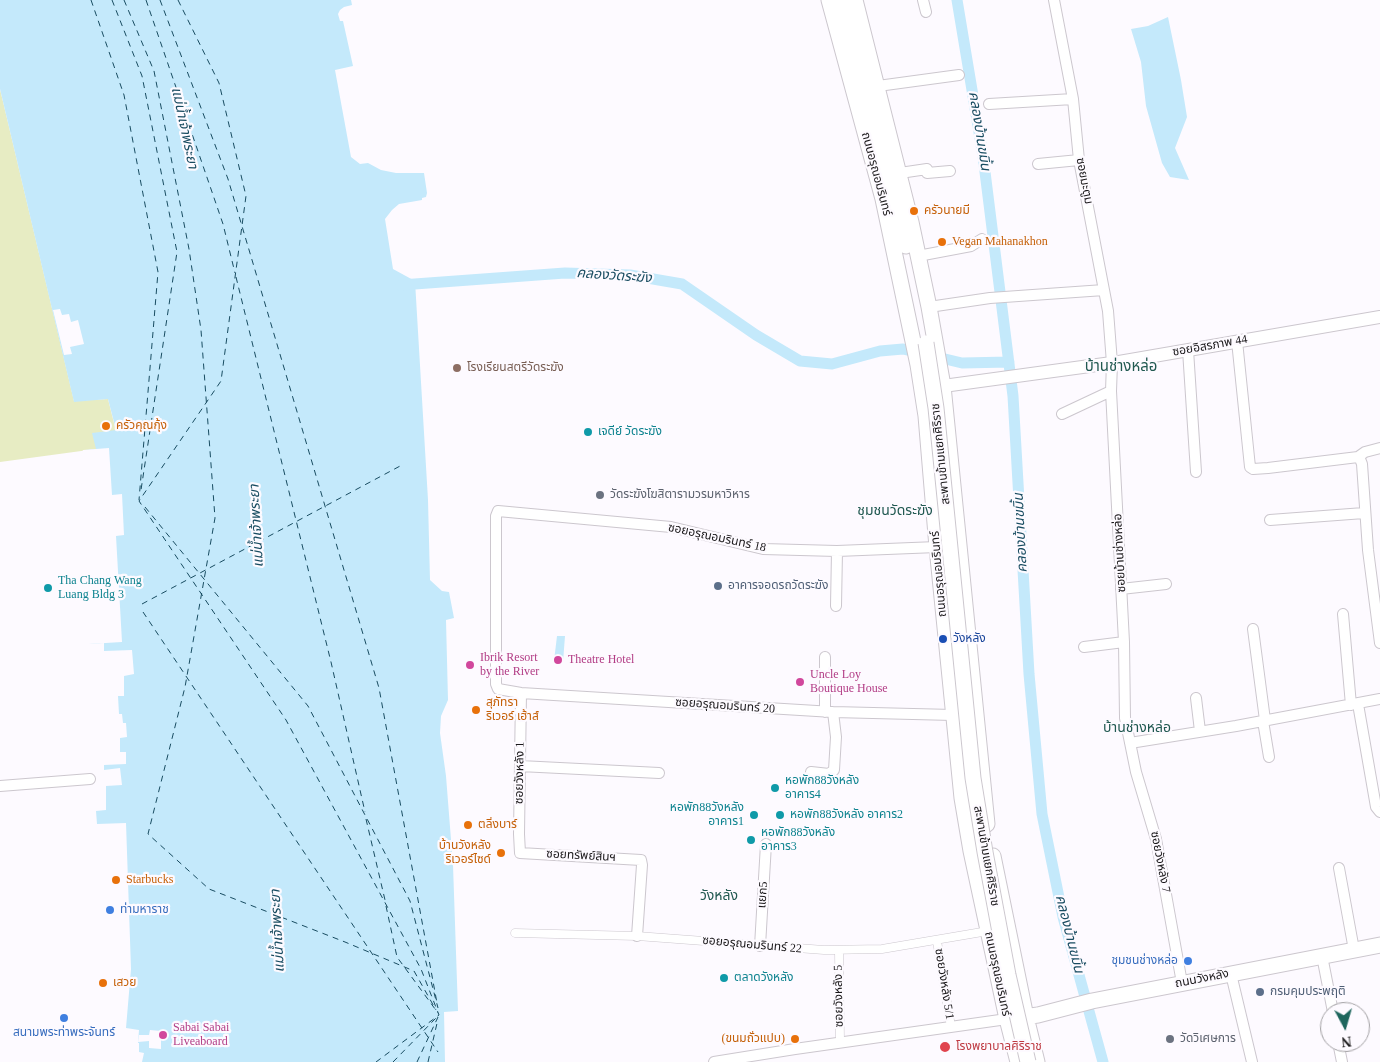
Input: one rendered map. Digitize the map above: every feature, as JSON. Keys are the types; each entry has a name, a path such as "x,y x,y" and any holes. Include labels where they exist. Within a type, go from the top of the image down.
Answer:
{"main road":[{"name":"ถนนอรุณอมรินทร์","path":"830,0 883,199 918,365 928,440 953,715 966,823 1006,1019 1018,1062"},
{"name":"สะพานข้ามแยกศิริราช","path":"843,0 894,194 920,308 929,358 936,408 973,778 984,852 1008,975 1028,1062"},
{"name":"ถนนอรุณอมรินทร์","path":"856,0 900,173 940,368 988,831 1037,1062"},
{"path":"937,547 959,546"},
{"name":"ถนนวังหลัง","path":"1006,1019 1026,1017 1076,1004 1380,945"}],"street":[{"path":"923,0 926,12"},
{"name":"ซอยมะตูม","path":"1054,0 1073,99 1079,160 1108,311 1112,363"},
{"path":"878,86 959,75"},
{"path":"990,104 1073,99"},
{"path":"1038,164 1079,160"},
{"path":"900,173 927,169 927,173 950,171"},
{"path":"918,256 971,246 982,239"},
{"path":"929,307 990,298 1104,290"},
{"name":"ซอยอิสรภาพ 44","path":"921,388 1112,363 1380,317"},
{"path":"1237,341 1250,467 1253,469 1268,468 1358,457 1365,452 1380,448"},
{"path":"1188,350 1196,472"},
{"name":"ซอยบ้านช่างหล่อ","path":"1112,363 1111,391 1124,642 1125,718 1130,743"},
{"path":"1062,414 1111,391"},
{"path":"1358,457 1362,464 1364,513 1380,643"},
{"name":"ซอยอรุณอมรินทร์ 18","path":"498,689 496,684 496,516 498,511 671,527 763,549 836,551 937,547"},
{"path":"1270,520 1364,513"},
{"path":"836,551 836,606"},
{"path":"1121,589 1166,584"},
{"path":"1343,614 1355,704 1376,807 1380,812"},
{"path":"1253,629 1269,757"},
{"path":"1084,646 1124,642"},
{"path":"811,772 829,774 834,770 836,738 829,712 825,657"},
{"name":"ซอยอรุณอมรินทร์ 20","path":"498,689 521,694 829,712 953,715"},
{"name":"ซอยวังหลัง 1","path":"520,853 521,694"},
{"path":"1196,698 1200,731"},
{"path":"1130,743 1264,721 1380,699"},
{"name":"ซอยวังหลัง 7","path":"1130,743 1136,772 1156,839 1182,983"},
{"path":"520,766 659,773"},
{"path":"0,786 90,779"},
{"name":"แยก5","path":"760,946 766,844"},
{"name":"ซอยทรัพย์สินฯ","path":"520,853 641,860 637,936"},
{"path":"1339,868 1354,950"},
{"name":"ซอยอรุณอมรินทร์ 22","path":"515,933 637,936 839,950 882,949 988,931"},
{"name":"ซอยวังหลัง 5/1","path":"938,941 951,1027"},
{"name":"ซอยวังหลัง 5","path":"839,950 840,1043"},
{"path":"1322,956 1331,1002"},
{"path":"1231,974 1252,1062"},
{"path":"714,1062 1006,1019"}],"green space":[{"path":"0,89 74,401 108,399 116,431 96,449 0,462"}],"water":[{"name":"แม่น้ำเจ้าพระยา","path":"0,0 351,0 352,5 344,7 338,14 340,21 343,21 353,66 335,70 351,157 360,164 368,163 381,170 396,173 424,173 426,197 422,198 422,200 399,204 385,219 393,269 415,281 428,500 430,580 442,591 449,592 454,618 446,620 448,700 441,716 440,733 446,776 453,865 458,1011 444,1012 445,1062 142,1062 144,1053 139,1052 139,1030 126,1028 131,969 126,823 97,824 96,811 106,810 106,786 122,785 120,768 104,770 104,765 126,764 126,752 120,752 120,738 127,737 126,723 123,723 122,714 119,714 118,696 124,696 124,676 134,674 132,650 104,651 104,643 89,644 90,567 85,450 96,449 92,433 116,430 108,399 74,402 0,89"},
{"path":"1168,17 1187,117 1175,148 1189,180 1170,177 1162,163 1146,106 1141,62 1131,29 1148,26"},
{"path":"557,636 565,636 563,662 554,661"}],"pier":[{"path":"60,309 62,315 69,314 71,322 78,320 84,344 70,347 72,354 64,355 53,310"},
{"path":"109,448 112,495 122,494 124,535 116,536 122,642 89,644 81,456 83,450"},
{"path":"150,1030 161,1031 161,1049 149,1048 149,1041 138,1042 139,1035 149,1035"}],"waterway":[{"name":"คลองบ้านขมิ้น","path":"957,0 983,156 1013,396 1029,674 1042,814 1063,917 1103,1062"},
{"name":"คลองวัดระฆัง","path":"401,285 565,273 630,275 682,284 756,335 800,361 832,364 880,351 903,349 962,363 1009,362"}],"ferry route":[{"path":"91,0 124,95 158,272 139,500"},
{"path":"112,0 142,76 177,252 141,490"},
{"path":"124,0 154,71 189,249 201,330 215,518 185,687 148,834 209,889 414,971 436,1010"},
{"path":"146,0 223,224 235,273"},
{"path":"160,0 228,179 379,688 437,1003"},
{"path":"178,0 219,83 246,196 221,381 139,501 286,720 421,969 439,1015 376,1062"},
{"path":"236,277 331,662 365,812"},
{"path":"142,604 402,465"},
{"path":"145,507 308,706 410,901 438,1008"},
{"path":"143,612 438,1052"},
{"path":"366,819 385,900"},
{"path":"386,906 397,957 438,1013"},
{"path":"417,1062 438,1017"},
{"path":"393,1062 436,1018"},
{"path":"428,1062 438,1019"}],"place":[{"name":"ครัวนายมี","path":"914,211"},
{"name":"Vegan Mahanakhon","path":"942,242"},
{"name":"โรงเรียนสตรีวัดระฆัง","path":"457,368"},
{"name":"ครัวคุณกุ้ง","path":"106,426"},
{"name":"เจดีย์ วัดระฆัง","path":"588,432"},
{"name":"วัดระฆังโฆสิตารามวรมหาวิหาร","path":"600,495"},
{"name":"อาคารจอดรถวัดระฆัง","path":"718,586"},
{"name":"Tha Chang Wang Luang Bldg 3","path":"48,588"},
{"name":"วังหลัง","path":"943,639"},
{"name":"Theatre Hotel","path":"558,660"},
{"name":"Ibrik Resort by the River","path":"470,665"},
{"name":"Uncle Loy Boutique House","path":"800,682"},
{"name":"สุภัทรา ริเวอร์ เฮ้าส์","path":"476,710"},
{"name":"หอพัก88วังหลัง อาคาร4","path":"775,788"},
{"name":"หอพัก88วังหลัง อาคาร1","path":"754,815"},
{"name":"หอพัก88วังหลัง อาคาร2","path":"780,815"},
{"name":"ตลิ่งบาร์","path":"468,825"},
{"name":"หอพัก88วังหลัง อาคาร3","path":"751,840"},
{"name":"บ้านวังหลัง ริเวอร์ไซด์","path":"501,853"},
{"name":"Starbucks","path":"116,880"},
{"name":"ท่ามหาราช","path":"110,910"},
{"name":"ชุมชนช่างหล่อ","path":"1188,961"},
{"name":"ตลาดวังหลัง","path":"724,978"},
{"name":"เสวย","path":"103,983"},
{"name":"กรมคุมประพฤติ","path":"1260,992"},
{"name":"สนามพระท่าพระจันทร์","path":"64,1018"},
{"name":"Sabai Sabai Liveaboard","path":"163,1035"},
{"name":"(ขนมถั่วแปบ)","path":"795,1039"},
{"name":"วัดวิเศษการ","path":"1170,1039"},
{"name":"โรงพยาบาลศิริราช","path":"945,1047"}],"district":[{"name":"บ้านช่างหล่อ","path":"1121,367"},
{"name":"ชุมชนวัดระฆัง","path":"895,511"},
{"name":"บ้านช่างหล่อ","path":"1137,728"},
{"name":"วังหลัง","path":"719,896"}]}
